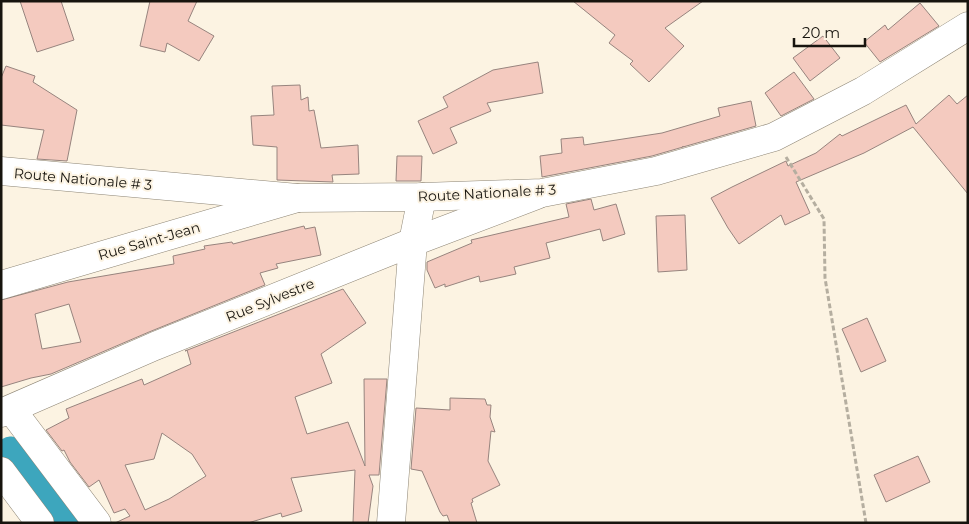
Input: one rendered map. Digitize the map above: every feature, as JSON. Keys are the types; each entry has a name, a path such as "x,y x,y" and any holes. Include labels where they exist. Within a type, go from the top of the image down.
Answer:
{"main road":[{"name":"Route Nationale # 3","path":"1,171 297,198 422,197 542,193 656,171 774,136 863,92 968,26"},
{"name":"Rue Sylvestre","path":"6,411 156,346 413,242 542,193"},
{"path":"391,523 413,242 422,197"},
{"name":"Rue Saint-Jean","path":"1,285 297,198"},
{"path":"6,411 98,523"},
{"path":"1,471 40,523"}],"path":[{"path":"774,136 824,219 825,278 866,523"}],"building":[{"path":"20,1 61,1 74,40 37,52"},
{"path":"150,1 197,1 188,21 214,36 199,61 167,43 165,52 140,46"},
{"path":"573,1 703,1 665,28 684,46 649,82 630,64 633,61 609,43 615,35"},
{"path":"920,3 939,26 880,62 864,42 885,25 888,30"},
{"path":"823,36 840,58 810,81 793,58"},
{"path":"538,62 543,93 487,103 491,111 450,128 457,143 433,154 418,121 448,107 443,97 493,70"},
{"path":"6,66 35,76 33,82 77,110 67,161 37,159 44,130 1,125 1,78"},
{"path":"794,72 814,99 781,116 765,93"},
{"path":"300,85 301,100 308,97 309,111 314,110 321,148 358,145 359,174 332,175 333,182 277,180 277,147 253,145 251,116 274,115 272,86"},
{"path":"949,95 957,104 968,95 968,194 913,127 864,153 796,182 810,213 785,225 781,215 739,244 711,198 786,161 788,166 816,153 840,134 842,136 906,105 916,124"},
{"path":"751,101 756,126 652,156 542,177 540,156 562,153 561,139 583,137 584,145 662,133 720,116 718,108"},
{"path":"397,156 422,156 421,181 396,181"},
{"path":"591,199 594,210 616,204 625,234 603,241 600,229 546,243 550,258 514,267 516,274 480,282 479,276 445,287 445,284 435,288 427,270 427,262 472,243 471,240 569,217 566,204"},
{"path":"685,215 687,270 658,272 656,216"},
{"path":"304,226 305,229 315,227 321,255 276,264 278,268 260,273 265,285 51,374 1,387 1,300 68,282 174,264 173,256 205,249 204,246 232,242 233,244","holes":["69,304 81,342 42,349 35,314"]},
{"path":"343,289 366,323 321,354 332,383 295,397 307,434 348,422 365,466 364,379 387,379 379,475 369,475 373,486 368,523 353,523 355,470 291,478 302,511 282,517 281,513 248,523 115,523 130,516 125,509 114,513 99,480 89,487 70,462 64,450 62,451 46,430 69,418 66,409 142,379 144,385 191,364 187,350","holes":["162,433 192,454 206,476 169,499 145,510 125,465 154,459"]},
{"path":"867,318 886,361 861,372 842,329"},
{"path":"450,398 485,399 487,405 491,405 490,417 495,432 491,431 488,461 500,485 472,499 473,502 471,503 477,523 450,523 447,515 443,516 440,512 422,471 411,469 416,408 450,410"},
{"path":"918,456 930,482 886,502 874,475"}],"waterway":[{"path":"10,449 67,523"}]}
